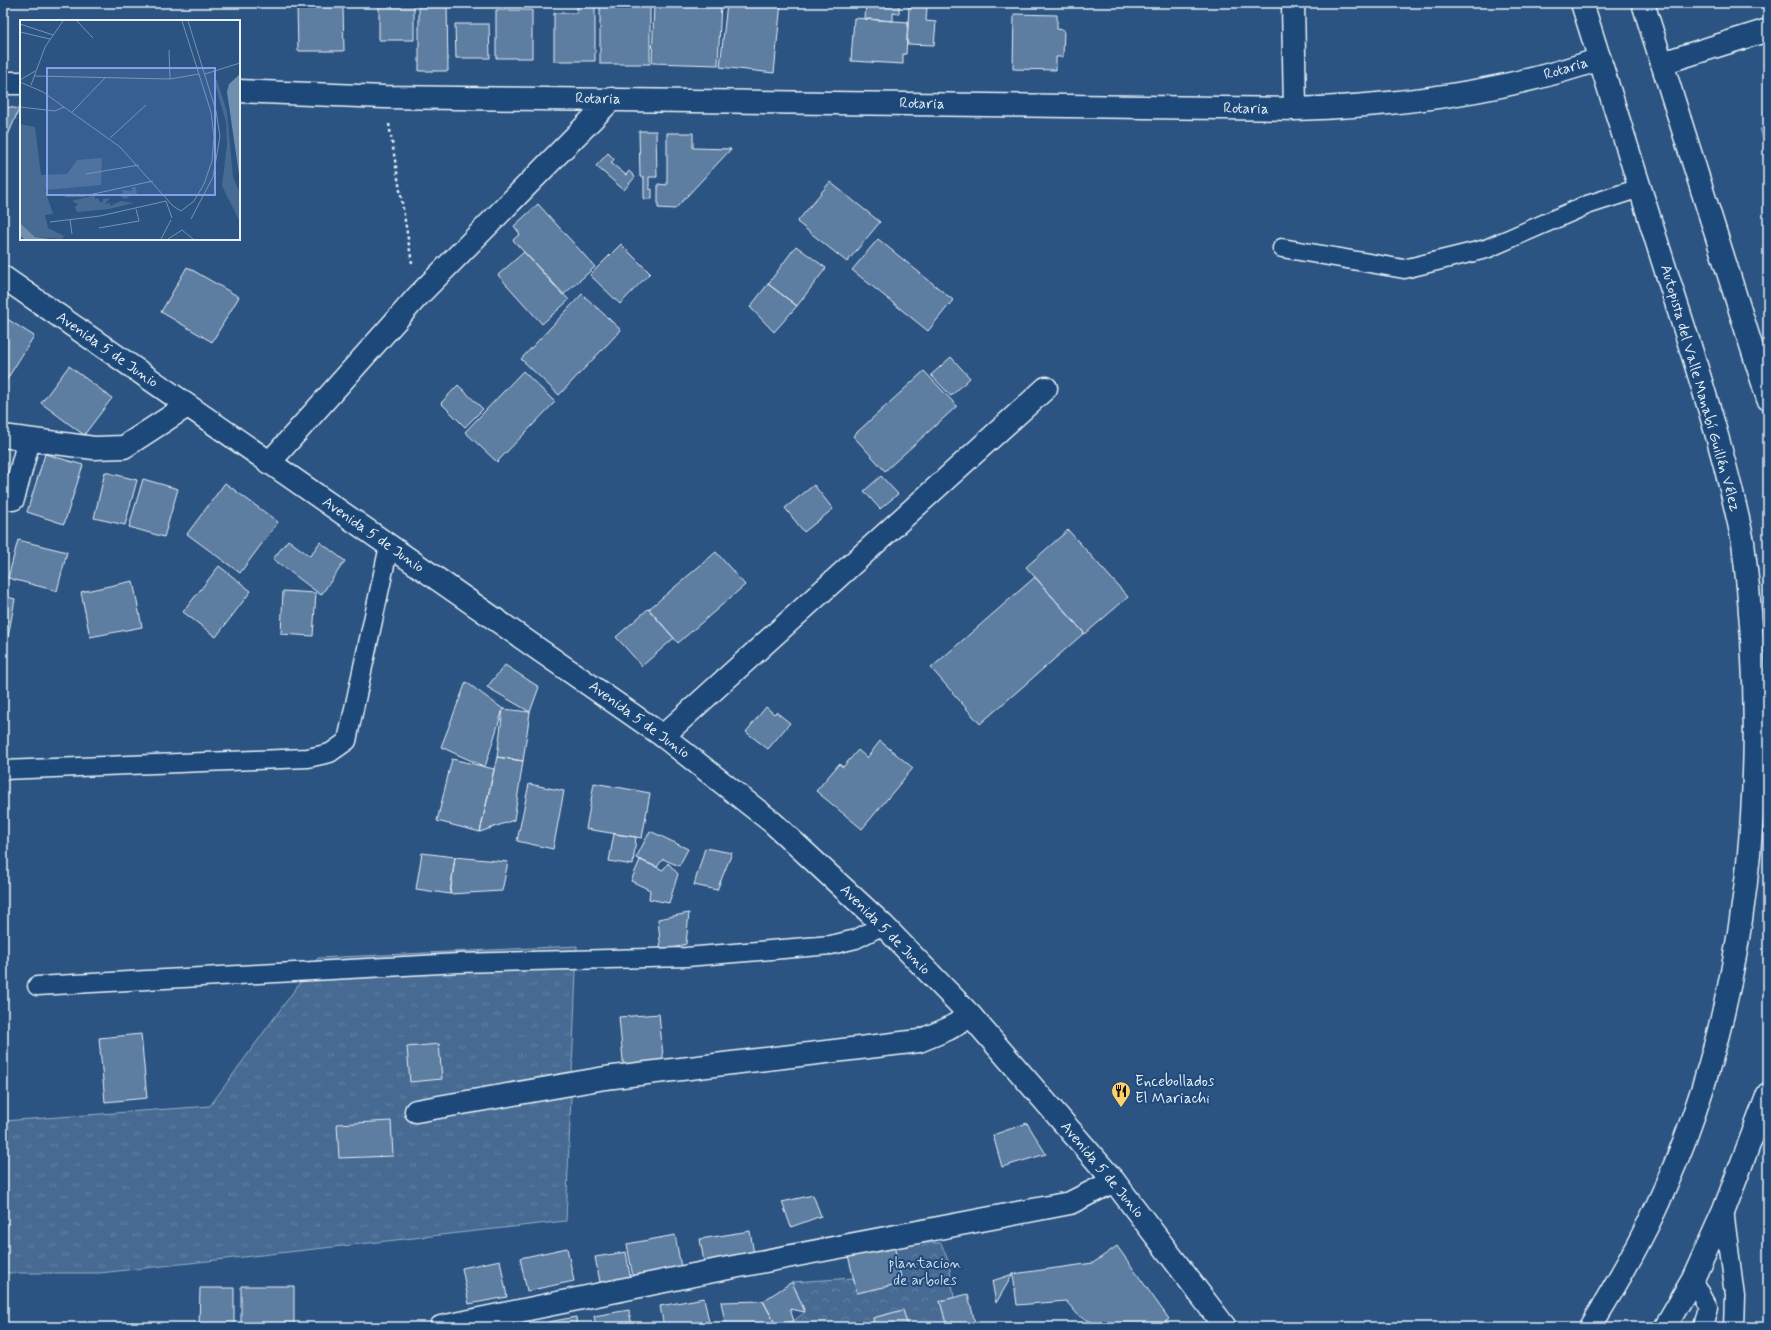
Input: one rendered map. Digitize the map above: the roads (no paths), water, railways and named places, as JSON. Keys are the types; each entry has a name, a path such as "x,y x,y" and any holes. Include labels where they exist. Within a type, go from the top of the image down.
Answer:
{"street":[{"path":"1293,3 1295,109"},
{"name":"Autopista del Valle Manabí Guillén Vélez","path":"1582,3 1699,374 1723,458 1744,544 1756,628 1762,718 1761,806 1754,877 1738,968 1713,1064 1683,1144 1654,1212 1616,1284 1590,1327"},
{"path":"1643,3 1768,399"},
{"path":"1662,63 1768,30"},
{"name":"Rotaria","path":"240,91 384,97 1295,109 1382,104 1447,97 1507,86 1555,74 1600,59"},
{"path":"3,83 20,83"},
{"path":"269,463 417,297 612,99"},
{"name":"Avenida 5 de Junio","path":"3,277 663,736 772,822 883,925 971,1016 1114,1181 1181,1270"},
{"path":"663,736 1046,388"},
{"path":"3,436 94,448 124,447 187,406"},
{"path":"13,499 29,440"},
{"path":"416,1111 605,1078 919,1041 948,1029 971,1016"},
{"path":"1665,1327 1693,1279 1724,1210 1768,1094"},
{"path":"442,1327 718,1270 1070,1203 1114,1181"},
{"path":"1181,1270 1218,1327"},
{"path":"1181,1270 1225,1327"}],"lane":[{"path":"1282,248 1404,269 1486,249 1587,205 1640,188"},
{"path":"3,770 308,758 330,753 347,741 389,546"},
{"path":"38,986 459,964 686,957 831,945 856,939 883,925"},
{"path":"1724,1210 1735,1296 1734,1327"},
{"path":"1693,1279 1708,1307 1703,1327"}],"place":[{"name":"Encebollados El Mariachi","path":"1121,1108"}],"park label":[{"name":"plantacion de arboles","path":"925,1272"}]}
